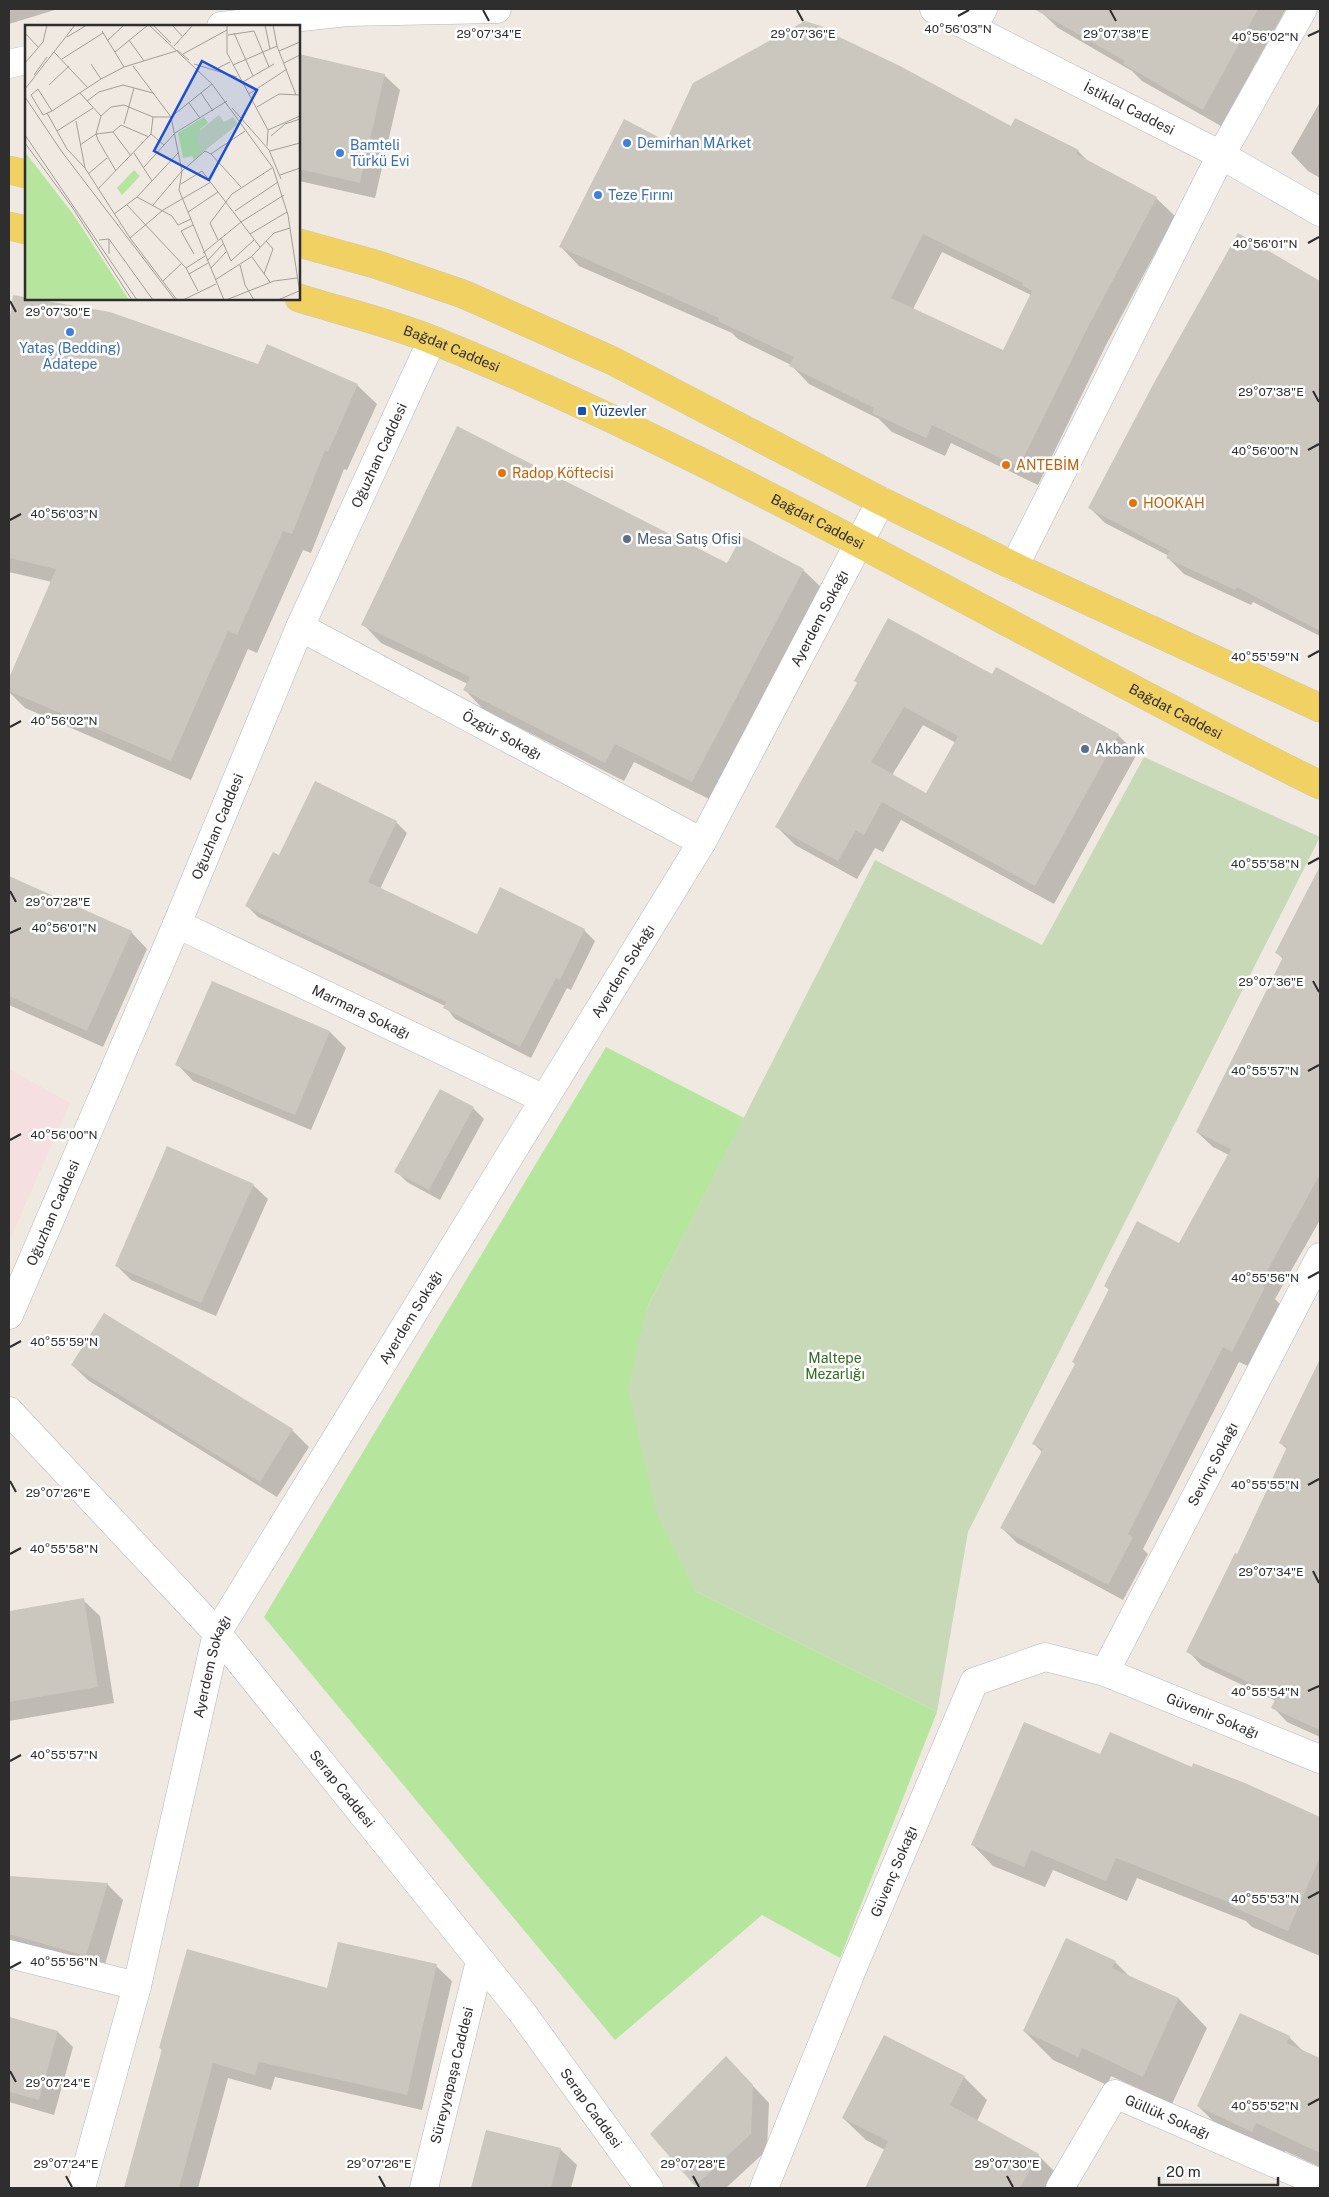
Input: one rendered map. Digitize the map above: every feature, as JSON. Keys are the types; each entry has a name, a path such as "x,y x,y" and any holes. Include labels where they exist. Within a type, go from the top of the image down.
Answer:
{"main road":[{"path":"9,170 25,174"},
{"path":"9,226 25,230"},
{"path":"300,243 375,264 471,298 613,360 881,501 1014,567 1320,708"},
{"name":"Bağdat Caddesi","path":"300,298 432,340 632,428 858,543 1230,741 1320,785"}],"street":[{"path":"229,25 348,10 497,9"},
{"name":"İstiklal Caddesi","path":"934,9 977,18 1320,212"},
{"path":"1014,567 1222,155 1303,9"},
{"path":"9,64 25,60"},
{"name":"Oğuzhan Caddesi","path":"9,1314 177,924 300,627 432,340"},
{"name":"Ayerdem Sokağı","path":"81,2188 137,1986 217,1633 702,842 881,501"},
{"name":"Özgür Sokağı","path":"300,627 702,842"},
{"name":"Marmara Sokağı","path":"177,924 544,1099"},
{"name":"Sevinç Sokağı","path":"1105,1672 1320,1257"},
{"name":"Serap Caddesi","path":"9,1411 217,1633 521,2011 648,2188"},
{"name":"Güvenç Sokağı","path":"764,2188 856,1960 974,1682 1045,1657 1105,1672"},
{"name":"Güvenir Sokağı","path":"1105,1672 1320,1759"},
{"path":"9,1954 137,1986"},
{"name":"Süreyyapaşa Caddesi","path":"424,2188 480,1961"},
{"name":"Güllük Sokağı","path":"1060,2188 1115,2094 1320,2183"}],"shaded area":[{"path":"9,1069 70,1103 9,1241"}],"green space":[{"name":"Maltepe Mezarlığı","path":"1144,757 1320,837 968,1532 937,1712 695,1591 657,1515 628,1389 646,1310 875,860 1042,945"},
{"path":"606,1047 744,1118 646,1310 695,1591 937,1712 840,1958 762,1915 615,2040 264,1617"}],"building":[{"path":"1034,9 1258,9 1203,110 1123,64 1125,61"},
{"path":"805,21 833,30 831,33 900,66 1011,126 1015,118 1079,150 1076,154 1157,197 1088,327 1019,467 932,425 926,438 872,413 874,408 789,366 794,357 718,321 719,318 559,247 624,119 666,141 693,83","holes":["923,234 1023,283 1022,285 1032,291 1003,350 891,298"]},
{"path":"300,54 385,74 360,183 300,169"},
{"path":"1238,233 1320,281 1320,631 1237,587 1235,590 1166,558 1170,551 1088,508 1155,381"},
{"path":"13,295 25,297 25,300 42,300 110,312 258,364 267,344 358,384 328,452 325,450 292,534 283,531 237,635 228,631 171,761 9,691 9,678 56,569 9,558 9,324"},
{"path":"457,426 727,563 742,536 804,569 692,782 615,744 605,763 463,690 470,677 361,625"},
{"path":"888,618 992,674 996,667 1119,734 1035,886 882,802 864,835 856,830 838,861 775,827 857,683 854,681","holes":["904,707 958,736 926,793 871,762"]},
{"path":"315,781 397,821 368,882 477,934 500,887 585,929 560,980 556,978 520,1047 443,1008 446,1002 245,906 273,852 279,855"},
{"path":"1320,866 1320,1174 1260,1284 1265,1287 1232,1352 1223,1347 1128,1534 1133,1537 1108,1585 1000,1528 1043,1449 1032,1444 1075,1364 1072,1362 1109,1289 1104,1286 1137,1221 1179,1243 1231,1149 1196,1132 1283,957 1275,953"},
{"path":"9,876 132,931 87,1031 9,996"},
{"path":"212,981 330,1031 295,1115 175,1065"},
{"path":"440,1089 474,1107 429,1190 394,1172"},
{"path":"167,1146 254,1184 201,1303 115,1266"},
{"path":"104,1313 293,1429 260,1482 71,1365"},
{"path":"1320,1359 1320,1730 1271,1708 1277,1696 1186,1652 1235,1553 1237,1554 1287,1447 1279,1443"},
{"path":"84,1598 98,1687 9,1702 9,1611"},
{"path":"1024,1722 1100,1754 1110,1732 1192,1767 1193,1763 1245,1783 1320,1817 1320,1857 1288,1931 1230,1906 1231,1903 1116,1858 1106,1881 1031,1850 1024,1867 971,1845"},
{"path":"9,1876 108,1883 86,1956 9,1934"},
{"path":"1066,1938 1116,1961 1112,1968 1179,1998 1143,2077 1082,2048 1078,2057 1023,2031"},
{"path":"338,1942 437,1964 407,2095 259,2062 255,2075 213,2063 179,2188 124,2188 162,2049 159,2048 187,1949 327,1988"},
{"path":"1240,2013 1290,2036 1287,2043 1320,2058 1320,2153 1256,2123 1252,2132 1197,2106"},
{"path":"9,2017 58,2031 39,2100 9,2092"},
{"path":"884,2035 965,2076 950,2105 1039,2154 1020,2188 865,2188 888,2141 842,2118"},
{"path":"726,2056 753,2085 751,2134 695,2186 650,2134"},
{"path":"486,2130 561,2148 551,2188 471,2188"}],"place":[{"name":"Demirhan MArket","path":"627,143"},
{"name":"Bamteli Türkü Evi","path":"340,153"},
{"name":"Teze Fırını","path":"598,195"},
{"name":"Yataş (Bedding) Adatepe","path":"70,332"},
{"name":"Yüzevler","path":"582,411"},
{"name":"ANTEBİM","path":"1006,465"},
{"name":"Radop Köftecisi","path":"502,473"},
{"name":"HOOKAH","path":"1133,503"},
{"name":"Mesa Satış Ofisi","path":"627,539"},
{"name":"Akbank","path":"1085,749"}]}
